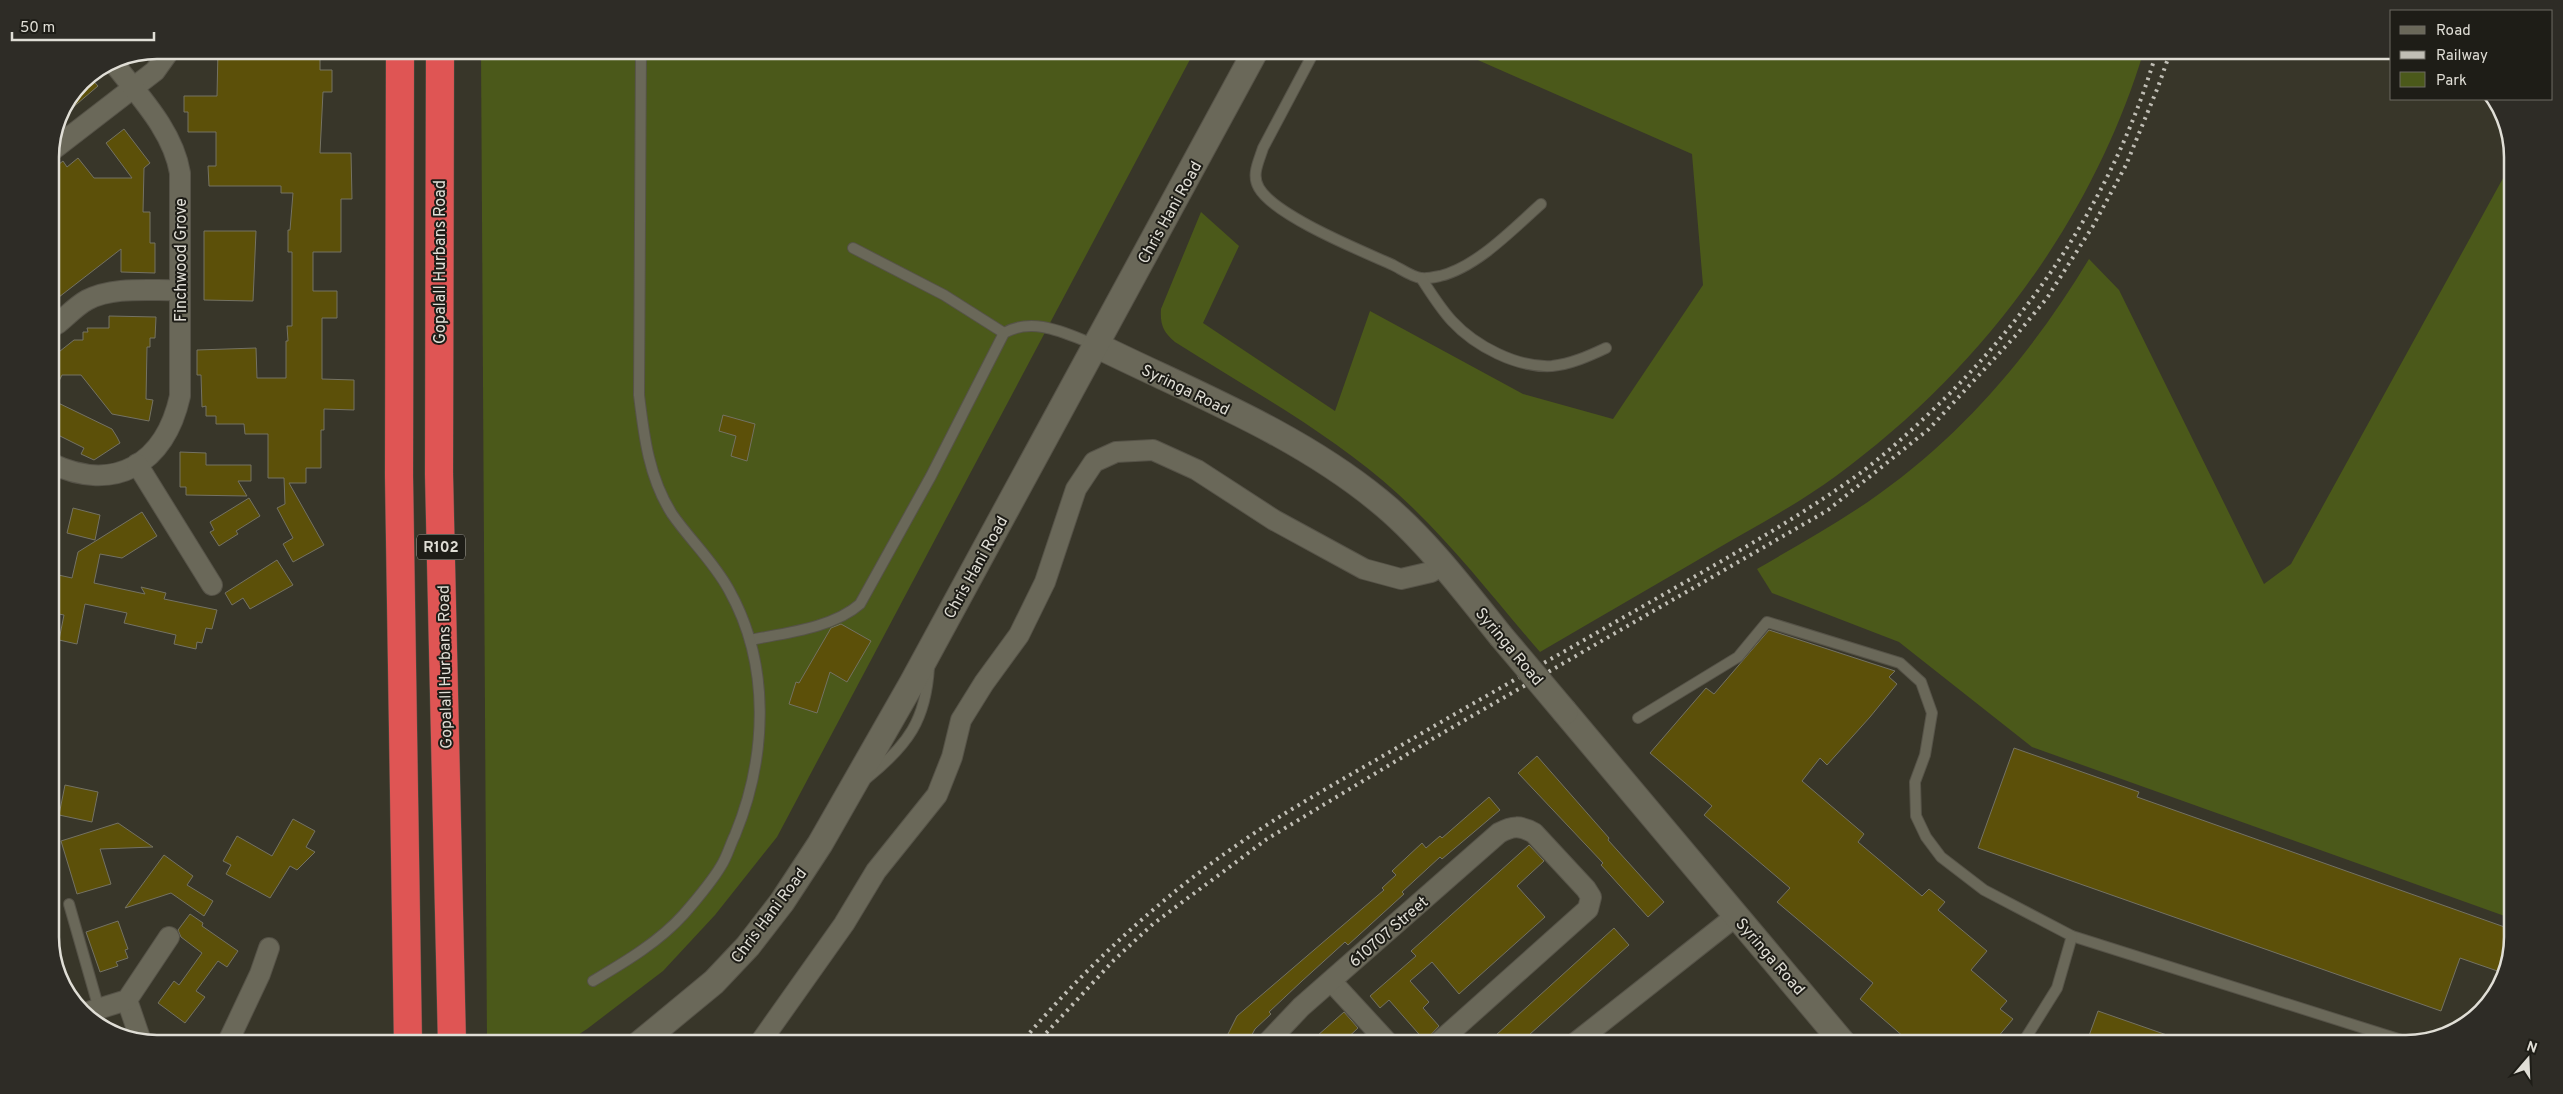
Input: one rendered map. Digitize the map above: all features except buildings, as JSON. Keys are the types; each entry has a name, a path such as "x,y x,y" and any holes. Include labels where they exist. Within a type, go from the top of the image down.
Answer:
{"highway":[{"name":"R102","path":"400,59 399,467 408,1035"},
{"name":"Gopalall Hurbans Road","path":"440,59 439,474 452,1035"}],"street":[{"path":"60,144 133,89 154,71 163,59"},
{"name":"Chris Hani Road","path":"650,1035 714,982 748,946 804,869 929,651 1251,59"},
{"name":"Finchwood Grove","path":"59,466 91,476 118,474 137,464 162,442 170,430 180,396 180,173 178,159 165,131 117,67"},
{"path":"59,322 86,301 98,296 127,291 180,290"},
{"name":"Syringa Road","path":"1096,345 1225,407 1319,459 1379,500 1442,564 1837,1035"},
{"path":"765,1035 844,924 881,864 937,795 952,757 961,720 984,683 1019,635 1045,582 1076,489 1094,462 1116,452 1153,450 1197,470 1274,520 1364,569 1401,579 1431,572 1442,564"},
{"path":"137,464 212,585"},
{"name":"610707 Street","path":"1274,1035 1295,1013 1499,833 1516,826 1534,833 1586,889 1591,896 1588,909 1447,1035"},
{"path":"1585,1035 1736,916"},
{"path":"92,1010 127,1000 169,937"},
{"path":"231,1035 260,974 269,948"},
{"path":"1331,981 1380,1035"},
{"path":"127,1000 138,1033"}],"lane":[{"path":"593,981 639,953 683,915 722,866 741,820 756,764 761,728 756,668 747,628 729,589 672,514 657,486 646,449 639,395 641,59"},
{"path":"1310,59 1263,148 1255,176 1259,188 1269,200 1290,214 1350,246 1421,278 1440,276 1463,266 1496,244 1542,204"},
{"path":"853,248 944,295 1004,333"},
{"path":"1421,278 1448,316 1466,334 1485,347 1510,358 1551,366 1583,358 1606,348"},
{"path":"750,640 804,630 849,614 860,604 931,476 1004,333 1016,326 1027,324 1061,332 1096,345"},
{"path":"1638,718 1738,657 1767,622 1900,663 1921,682 1932,713 1925,755 1916,782 1916,816 1926,837 1941,857 1984,890 2072,936 2386,1035"},
{"path":"69,904 92,1010"},
{"path":"2028,1035 2057,988 2072,936"}],"green space":[{"path":"481,59 1190,59 777,837 715,915 663,971 587,1029 578,1035 487,1035"},
{"path":"1476,59 2141,59 2122,113 2094,174 2062,233 2024,288 1983,341 1937,390 1888,435 1807,496 1540,652 1454,551 1398,494 1345,451 1318,432 1175,342 1163,327 1161,309 1201,212 1239,246 1203,323 1335,411 1370,311 1523,394 1613,419 1703,285 1692,154"},
{"path":"2504,176 2504,916 2032,747 1899,642 1772,593 1757,569 1819,533 1879,494 1941,444 1970,416 2022,357 2068,293 2089,259 2119,290 2264,584 2291,564"}],"railway":[{"path":"1028,1035 1122,937 1178,889 1254,834 1323,791 1779,527 1852,479 1897,443 1940,403 2011,326 2071,241 2098,195 2121,148 2141,100 2154,59"},
{"path":"1044,1035 1114,960 1153,924 1267,839 1434,738 1828,510 1929,429 2018,333 2047,298 2093,226 2126,165 2168,59"}]}
